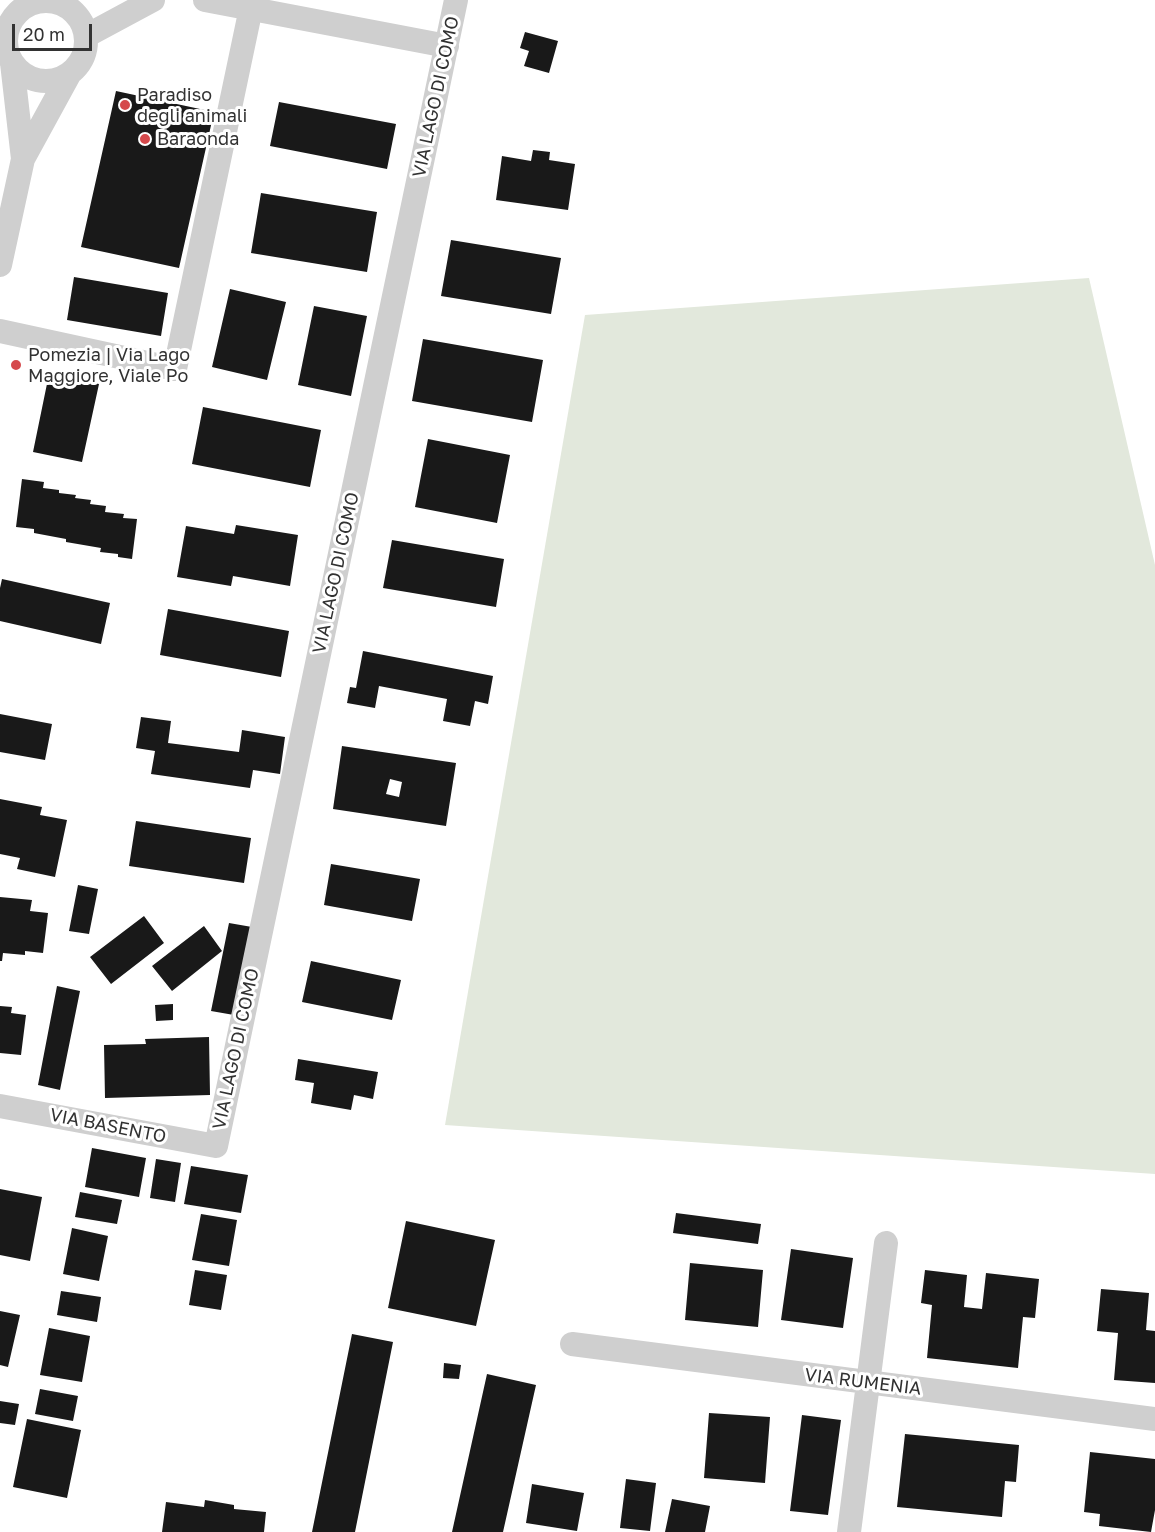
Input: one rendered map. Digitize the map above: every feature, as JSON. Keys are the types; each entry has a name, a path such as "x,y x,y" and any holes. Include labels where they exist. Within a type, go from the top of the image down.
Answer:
{"street":[{"path":"86,36 153,0"},
{"path":"205,0 447,46"},
{"name":"VIA LAGO DI COMO","path":"216,1146 456,0"},
{"path":"0,265 23,159 70,73 80,63 85,50 86,36 71,2 22,3 3,34 6,51 12,63 21,73 32,79 45,81 58,79 70,73"},
{"path":"0,331 175,369 251,8"},
{"path":"12,63 23,159"},
{"name":"VIA BASENTO","path":"0,1106 216,1146"},
{"path":"849,1532 886,1243"},
{"name":"VIA RUMENIA","path":"572,1344 1155,1419"}],"shaded area":[{"path":"1089,278 1155,565 1155,1174 445,1125 585,315"}],"building":[{"path":"525,32 558,41 549,73 524,66 529,51 520,48"},
{"path":"116,91 214,112 179,268 81,247"},
{"path":"279,102 396,124 387,169 270,146"},
{"path":"533,150 550,152 549,160 575,164 568,210 496,200 502,156 531,161"},
{"path":"261,193 377,212 367,272 251,253"},
{"path":"451,240 561,258 551,314 441,296"},
{"path":"74,277 168,293 161,336 67,320"},
{"path":"230,289 286,302 267,380 212,367"},
{"path":"314,306 367,316 351,396 298,385"},
{"path":"423,339 543,360 532,422 412,401"},
{"path":"49,374 99,384 82,462 33,452"},
{"path":"203,407 321,430 310,487 192,464"},
{"path":"428,439 510,455 497,523 415,507"},
{"path":"22,479 44,482 43,488 76,495 75,498 91,500 90,504 106,506 105,512 124,514 123,518 137,519 132,559 118,557 118,554 100,552 101,548 34,533 34,529 16,527"},
{"path":"236,525 298,535 290,586 233,576 231,586 177,577 186,526 234,534"},
{"path":"392,540 504,559 496,607 383,588"},
{"path":"2,579 110,603 101,644 0,621"},
{"path":"168,609 289,631 281,677 160,655"},
{"path":"363,651 493,676 488,704 475,701 470,726 443,721 447,699 379,686 375,708 347,703 350,687 356,688"},
{"path":"0,714 52,724 45,760 0,752"},
{"path":"141,717 171,721 168,743 239,752 242,730 285,737 280,774 253,770 250,788 151,774 155,751 136,748"},
{"path":"342,746 456,763 446,826 333,809","holes":["390,779 402,782 399,797 386,794"]},
{"path":"0,799 42,807 40,815 67,820 55,877 17,869 20,858 0,854"},
{"path":"136,821 251,838 244,883 129,866"},
{"path":"331,864 420,879 412,921 324,905"},
{"path":"78,885 98,889 89,934 69,931"},
{"path":"0,897 32,900 30,911 48,913 43,953 25,951 25,955 3,953 2,961 0,961"},
{"path":"144,916 164,943 111,984 90,957"},
{"path":"229,923 252,927 234,1015 211,1011"},
{"path":"204,926 222,951 172,991 152,966"},
{"path":"311,961 401,980 392,1020 302,1002"},
{"path":"57,986 80,991 60,1090 38,1085"},
{"path":"173,1004 173,1020 156,1021 155,1005"},
{"path":"0,1006 12,1007 11,1013 26,1015 21,1055 0,1053"},
{"path":"209,1037 210,1095 105,1098 104,1045 146,1044 145,1039"},
{"path":"298,1059 378,1072 373,1099 354,1095 351,1110 311,1103 314,1083 295,1080"},
{"path":"92,1148 146,1158 139,1197 85,1187"},
{"path":"156,1159 181,1163 175,1202 150,1198"},
{"path":"191,1166 248,1175 241,1213 184,1204"},
{"path":"0,1189 42,1197 30,1261 0,1255"},
{"path":"80,1192 122,1200 117,1224 75,1217"},
{"path":"676,1213 761,1224 758,1244 673,1233"},
{"path":"201,1214 237,1220 229,1266 192,1260"},
{"path":"406,1221 495,1240 476,1326 388,1308"},
{"path":"72,1228 108,1236 99,1281 63,1274"},
{"path":"791,1249 853,1258 843,1328 781,1320"},
{"path":"690,1263 763,1270 758,1327 685,1320"},
{"path":"195,1270 227,1275 221,1310 189,1305"},
{"path":"925,1270 967,1275 964,1307 982,1309 986,1273 1039,1279 1035,1318 1023,1317 1018,1368 927,1358 932,1305 921,1303"},
{"path":"1101,1289 1149,1293 1146,1330 1155,1331 1155,1383 1114,1380 1118,1333 1097,1331"},
{"path":"61,1291 101,1297 97,1322 57,1315"},
{"path":"0,1311 20,1315 8,1367 0,1365"},
{"path":"49,1328 90,1336 82,1382 40,1375"},
{"path":"352,1334 393,1342 355,1532 312,1532"},
{"path":"444,1363 461,1365 459,1379 443,1378"},
{"path":"487,1374 536,1385 503,1532 452,1532"},
{"path":"40,1389 78,1396 73,1421 35,1414"},
{"path":"0,1401 19,1404 15,1425 0,1423"},
{"path":"709,1413 770,1417 765,1483 704,1478"},
{"path":"802,1415 841,1420 828,1515 790,1511"},
{"path":"27,1419 81,1430 67,1498 13,1487"},
{"path":"905,1434 1019,1445 1016,1482 1005,1481 1002,1517 897,1507"},
{"path":"1090,1452 1155,1459 1155,1510 1151,1532 1099,1526 1100,1514 1084,1512"},
{"path":"626,1479 656,1483 650,1531 620,1528"},
{"path":"532,1484 584,1493 577,1531 526,1523"},
{"path":"672,1499 710,1506 705,1532 665,1532"},
{"path":"205,1500 234,1505 234,1509 266,1512 264,1532 162,1532 166,1502 204,1507"}],"place":[{"name":"Paradiso degli animali","path":"125,105"},
{"name":"Baraonda","path":"145,139"},
{"name":"Pomezia | Via Lago Maggiore, Viale Po","path":"16,365"}]}
